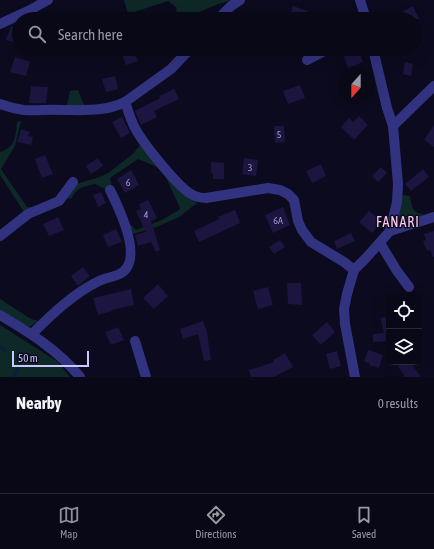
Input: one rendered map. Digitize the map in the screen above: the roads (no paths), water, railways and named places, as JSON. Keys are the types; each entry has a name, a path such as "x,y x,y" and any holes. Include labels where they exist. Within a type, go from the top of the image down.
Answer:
{"street":[{"path":"26,12 48,0"},
{"path":"225,12 240,0"},
{"path":"360,0 364,12"},
{"path":"0,24 12,18"},
{"path":"0,104 25,110 84,111 104,109 125,102 170,69 183,56"},
{"path":"307,60 315,56"},
{"path":"356,377 345,324 344,309 354,270 390,231 397,202 398,184 393,126 385,102 375,56"},
{"path":"393,126 434,86"},
{"path":"125,102 134,126 143,141 169,173 191,194 201,198 206,198 268,188 280,190 288,194 294,200 300,226 311,242 344,262 354,270"},
{"path":"0,236 28,214 59,202 73,182"},
{"path":"32,334 47,319 83,291 100,280 124,271 127,266 130,254 128,231 110,190"},
{"path":"390,231 434,217"},
{"path":"380,243 397,271 409,287"},
{"path":"0,315 32,334 64,359 80,377"},
{"path":"135,341 146,377"}],"waterway":[{"path":"0,347 5,350"},
{"path":"14,377 20,362 17,359"}],"district":[{"name":"FANARI","path":"398,222"}]}
